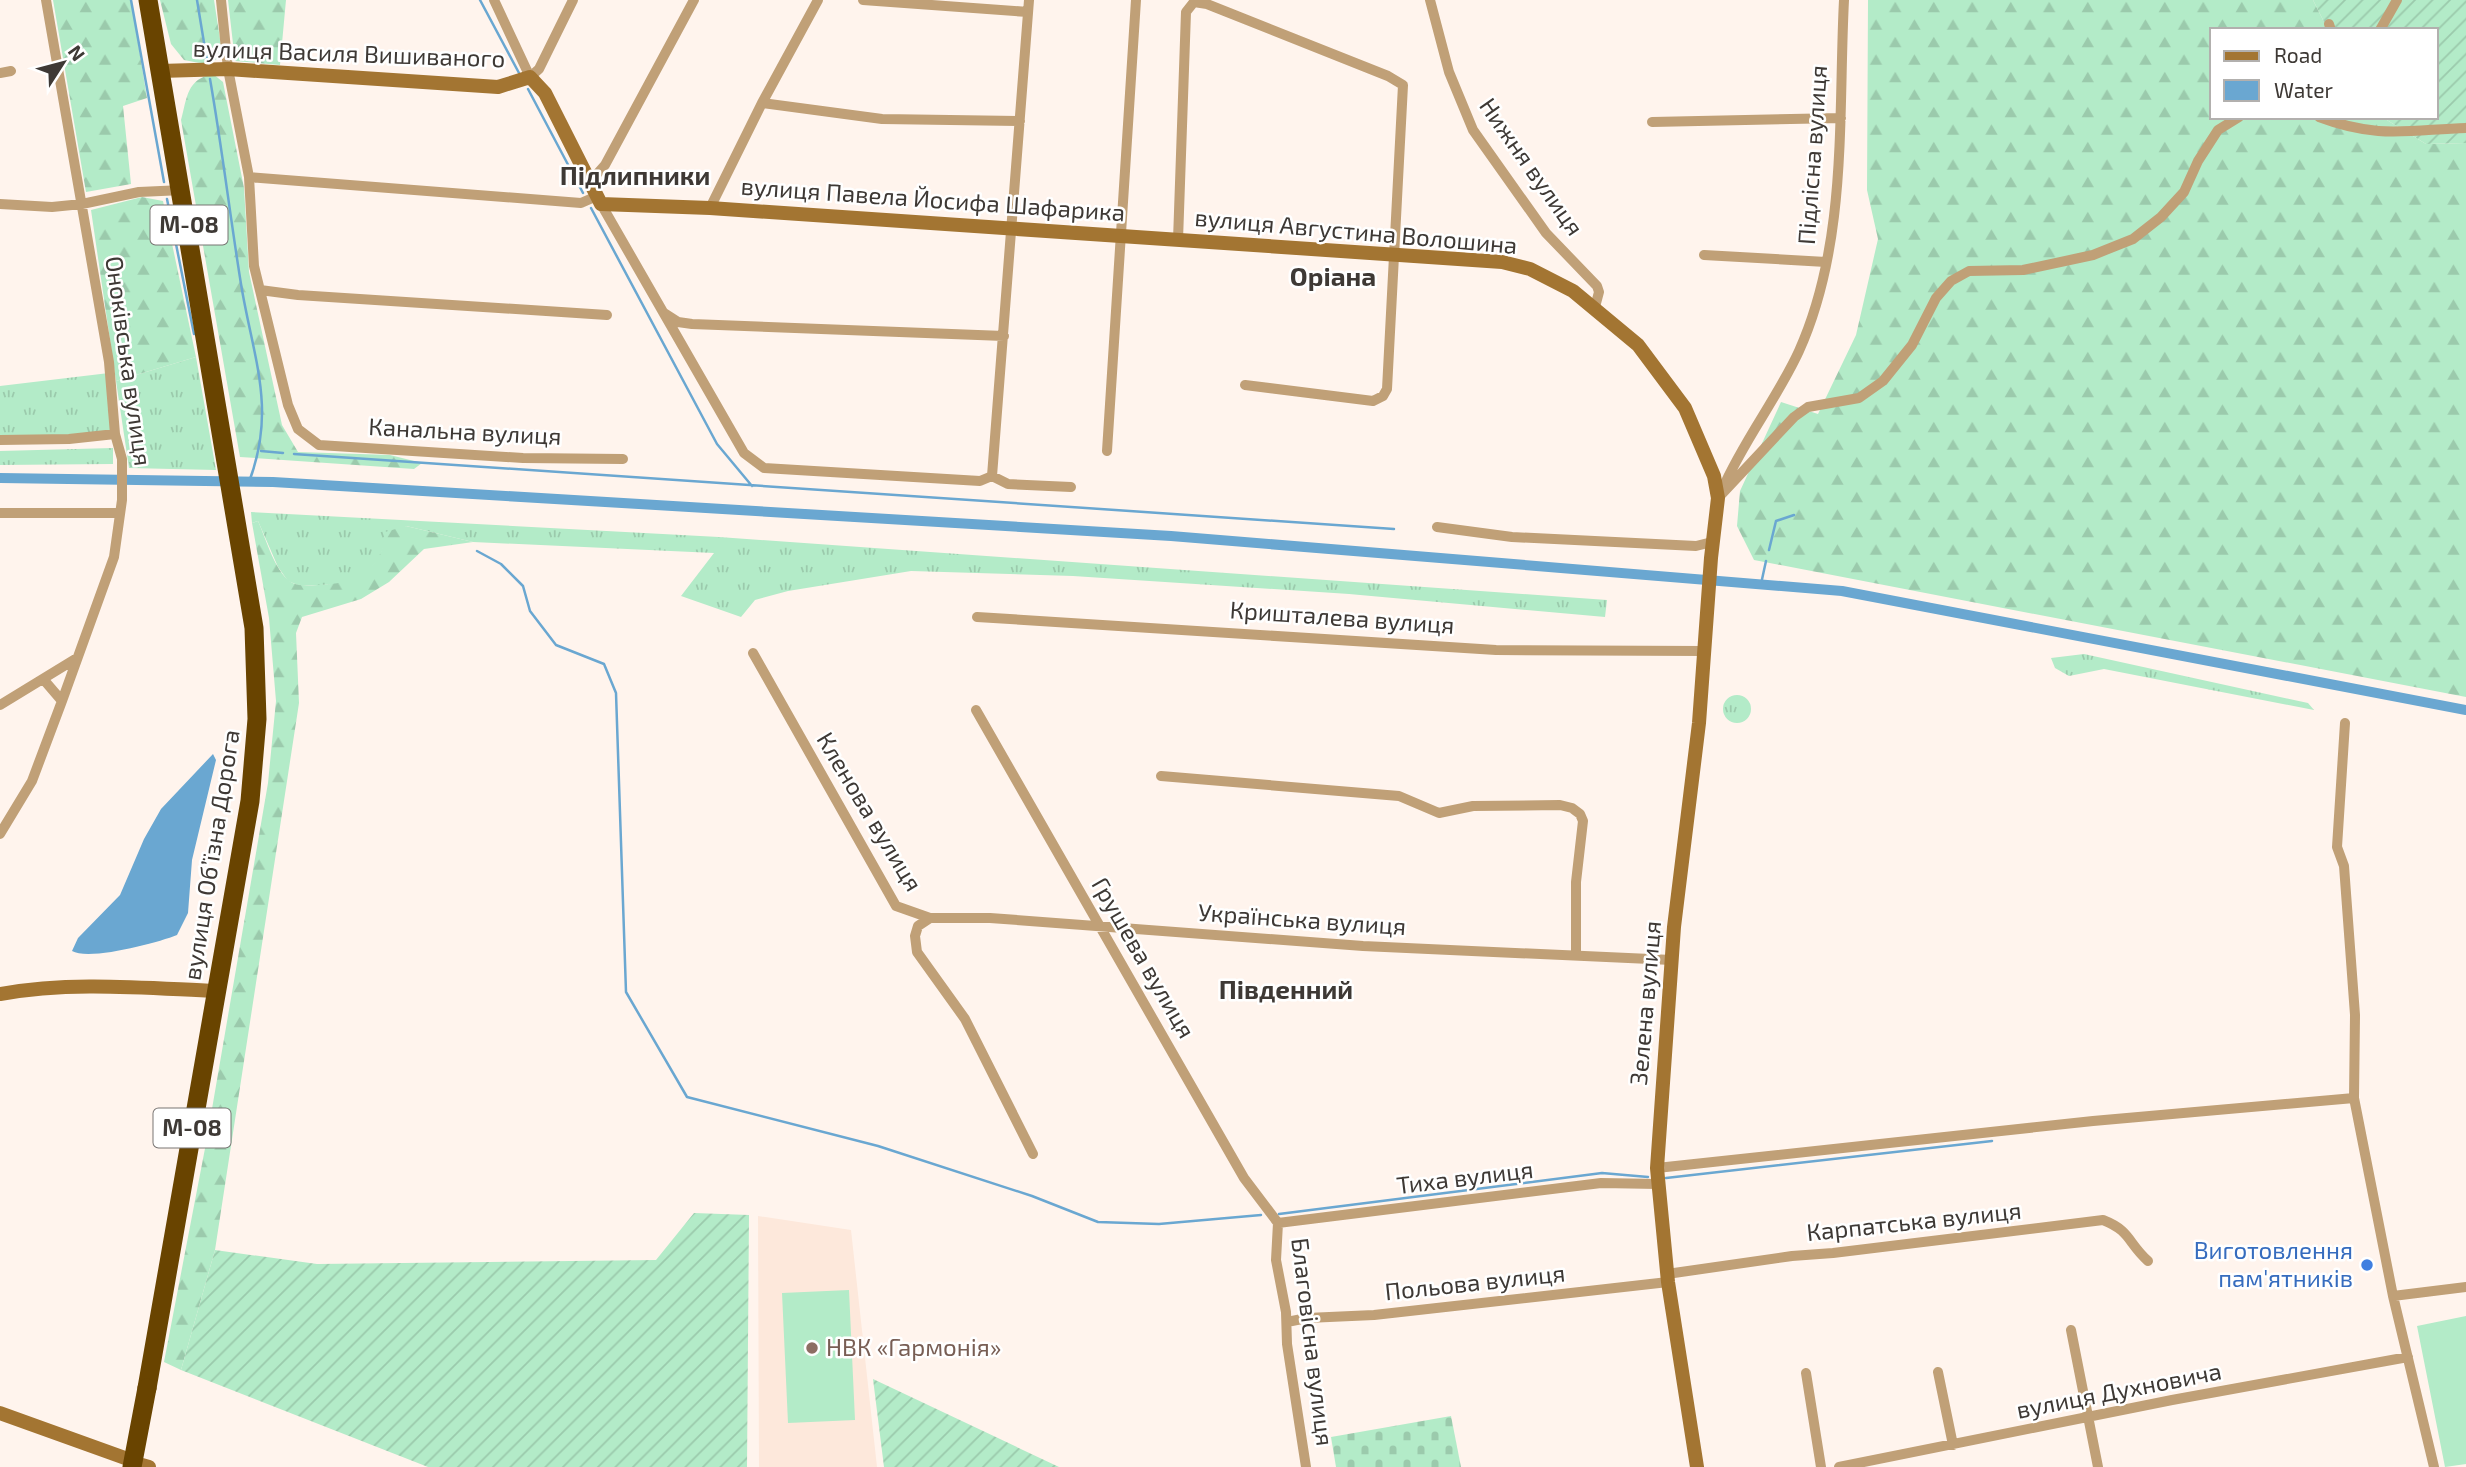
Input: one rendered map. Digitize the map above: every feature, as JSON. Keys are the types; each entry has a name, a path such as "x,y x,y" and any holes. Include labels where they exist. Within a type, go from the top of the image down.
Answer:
{"highway":[{"name":"вулиця Обʼїзна Дорога","path":"141,1465 147,1388 250,801 257,732 254,628 183,190 148,0"}],"street":[{"name":"Оноківська вулиця","path":"0,834 32,781 62,701 114,557 122,500 122,459 116,434 109,362 46,0"},
{"path":"221,0 228,69 249,177 254,266 260,290 298,295 607,315"},
{"path":"494,0 530,77 545,93 596,194 744,453 764,468 980,481 992,476 1008,484 1071,487"},
{"name":"вулиця Василя Вишиваного","path":"160,71 228,69 498,87 530,77 539,69 573,0"},
{"path":"596,194 605,166 694,0"},
{"path":"710,208 817,0"},
{"path":"863,0 1028,12"},
{"path":"992,476 1029,0"},
{"path":"1107,451 1136,0"},
{"name":"Нижня вулиця","path":"1430,0 1465,115 1546,233 1597,285 1599,292 1595,307"},
{"name":"Підлісна вулиця","path":"1718,498 1747,439 1799,351 1826,262 1835,205 1844,0"},
{"path":"2381,28 2397,0"},
{"path":"1178,240 1186,12 1189,6 1200,1 1388,76 1403,85 1387,389 1383,396 1373,401 1245,386"},
{"path":"762,103 882,118 1020,121"},
{"path":"1652,122 1840,118"},
{"path":"1718,498 1794,417 1808,407 1859,398 1883,381 1912,345 1936,298 1951,281 1969,271 2023,270 2093,255 2133,239 2161,217 2185,192 2198,161 2218,130 2236,119"},
{"path":"2324,119 2349,128 2388,134 2466,128"},
{"path":"2349,128 2354,119"},
{"name":"вулиця Павела Йосифа Шафарика","path":"249,177 581,203 596,194 710,208 1012,231 1178,240"},
{"path":"0,204 52,207 82,204 139,192 183,190"},
{"name":"вулиця Августина Волошина","path":"1178,240 1502,262 1551,278 1595,307 1638,345 1676,394 1706,454 1718,498 1712,542"},
{"path":"1704,255 1826,262"},
{"name":"Канальна вулиця","path":"260,290 288,405 298,429 319,445 523,458 623,459"},
{"path":"663,312 678,322 692,324 1004,336"},
{"path":"0,440 69,439 116,434"},
{"path":"0,513 120,513"},
{"path":"1437,527 1512,537 1696,546 1712,542"},
{"name":"Зелена вулиця","path":"1696,1467 1668,1278 1657,1168 1672,960 1704,651 1712,542"},
{"name":"Кришталева вулиця","path":"977,617 1496,650 1704,651"},
{"name":"Кленова вулиця","path":"753,653 896,906 930,918"},
{"path":"0,705 77,658"},
{"path":"44,680 62,701"},
{"name":"Грушева вулиця","path":"976,710 1244,1178 1278,1223"},
{"path":"2346,723 2337,847 2344,866 2354,1002 2354,1098 2393,1296 2434,1467"},
{"path":"1161,776 1399,796 1439,813 1473,806 1547,804 1572,808 1580,814 1583,821 1576,882 1576,957"},
{"name":"Українська вулиця","path":"930,918 990,918 1363,946 1672,960"},
{"name":"Кленова вулиця","path":"930,918 918,926 915,936 918,952 965,1019 1033,1154"},
{"path":"0,994 36,988 94,986 216,991"},
{"path":"1657,1168 2093,1121 2354,1098"},
{"name":"Тиха вулиця","path":"1278,1223 1601,1183 1658,1184"},
{"name":"Карпатська вулиця","path":"1668,1278 1792,1256 1833,1254 2104,1220 2123,1228 2135,1249 2148,1261"},
{"name":"Благовісна вулиця","path":"1278,1223 1276,1260 1306,1467"},
{"name":"Польова вулиця","path":"1287,1322 1307,1318 1374,1315 1668,1278"},
{"path":"2393,1296 2466,1287"},
{"path":"2071,1330 2098,1467"},
{"name":"вулиця Духновича","path":"1839,1467 2172,1400 2408,1357"},
{"path":"1938,1372 1953,1445"},
{"path":"1806,1373 1821,1467"},
{"path":"0,1413 141,1465"}],"shaded area":[{"name":"НВК «Гармонія»","path":"758,1216 851,1230 877,1467 759,1467"}],"green space":[{"path":"53,0 131,0 147,98 123,106 131,184 86,192"},
{"path":"160,0 214,0 222,52 219,57 206,63 184,60 171,44"},
{"path":"228,0 286,0 280,65 235,61"},
{"path":"1868,0 2313,0 2327,28 2210,28 2210,119 2385,119 2426,144 2466,143 2466,697 1754,560 1737,526 1740,491 1781,402 1818,414 1856,335 1878,239 1867,190"},
{"path":"2313,0 2466,0 2466,143 2426,144 2385,119 2438,119 2438,28 2327,28"},
{"path":"213,74 223,82 244,188 249,272 282,425 298,452 390,455 422,463 414,469 240,457 181,120 193,85 204,76"},
{"path":"142,197 163,201 196,357 116,381 91,210"},
{"path":"196,357 216,470 129,468 116,381"},
{"path":"109,373 115,434 0,440 0,386"},
{"path":"113,448 113,464 0,465 0,451"},
{"path":"251,512 719,537 1607,600 1605,617 1349,594 1073,576 911,571 788,591 755,600 741,617 681,596 714,553 473,542 406,526 384,545 379,559 363,577 342,584 300,586 288,581 278,567 258,521 252,523"},
{"path":"258,521 282,573 290,582 310,586 343,582 364,573 379,557 385,532 406,526 473,542 424,549 389,582 361,599 302,617 296,633 299,703 215,1250 181,1370 164,1362 207,1138 268,783 276,701 269,618 252,523"},
{"path":"2084,654 2308,703 2314,710 2104,669 2069,676 2055,668 2051,658"},
{"path":"1737,695 1747,699 1751,709 1747,719 1737,723 1727,719 1723,709 1727,699"},
{"path":"694,1213 749,1215 747,1467 428,1467 181,1370 215,1250 317,1264 656,1260"},
{"path":"849,1290 855,1420 788,1423 782,1293"},
{"path":"2466,1316 2466,1464 2445,1467 2417,1326"},
{"path":"873,1379 1059,1467 884,1467"},
{"path":"1451,1416 1461,1467 1336,1467 1331,1437"}],"water":[{"path":"213,754 216,760 192,860 188,913 177,935 107,952 81,954 72,951 78,938 120,895 144,839 161,809"}],"waterway":[{"path":"131,0 164,182"},
{"path":"197,0 207,61"},
{"path":"480,0 519,73"},
{"path":"210,79 241,284 260,383 261,430 249,482"},
{"path":"528,89 583,193"},
{"path":"167,199 194,334"},
{"path":"591,208 717,444 752,486"},
{"path":"261,451 283,453"},
{"path":"294,454 1394,529"},
{"path":"0,478 273,482 1171,536 1842,591 2466,710"},
{"path":"1769,550 1776,521 1794,515"},
{"path":"477,551 501,564 523,586 530,611 556,645 604,664 616,693 626,992 687,1097 878,1146 1032,1196 1098,1222 1159,1224 1261,1215"},
{"path":"1761,584 1766,561"},
{"path":"1666,1178 1992,1141"},
{"path":"1279,1214 1602,1173 1648,1177"}],"place":[{"name":"Виготовлення пам'ятників","path":"2367,1265"},
{"name":"НВК «Гармонія»","path":"812,1348"}],"district":[{"name":"Підлипники","path":"635,176"},
{"name":"Оріана","path":"1333,277"},
{"name":"Південний","path":"1286,990"}]}
